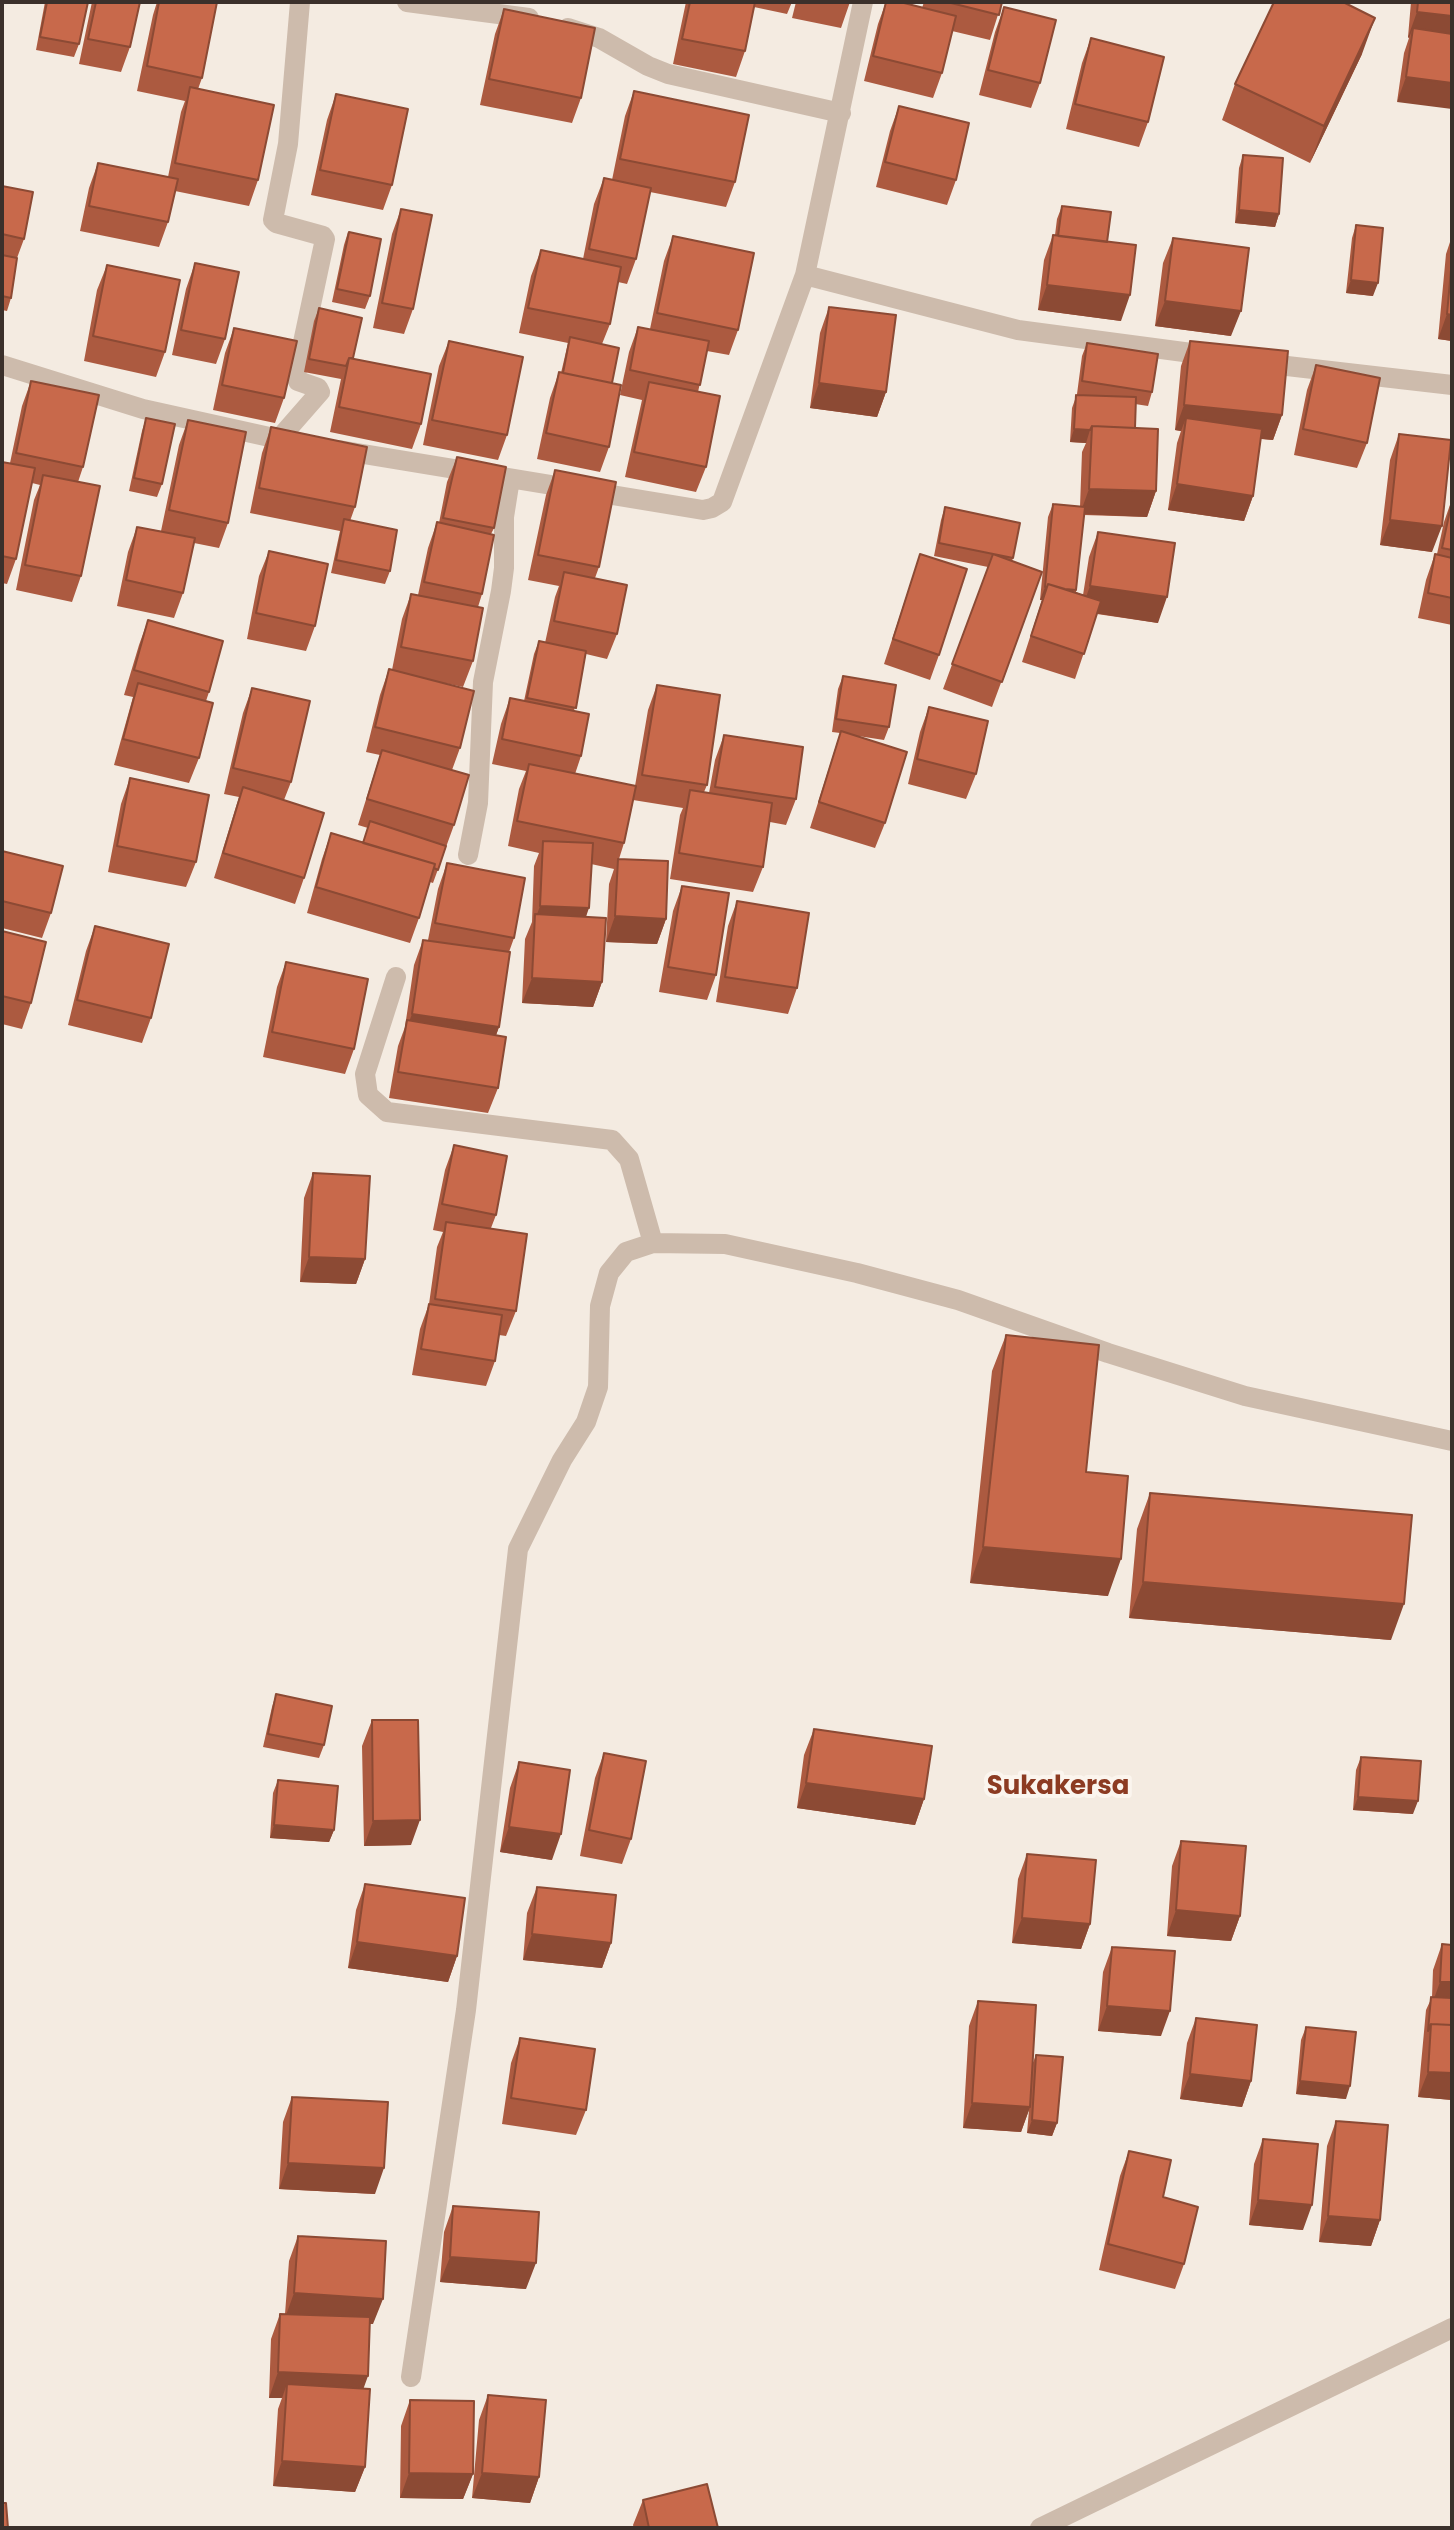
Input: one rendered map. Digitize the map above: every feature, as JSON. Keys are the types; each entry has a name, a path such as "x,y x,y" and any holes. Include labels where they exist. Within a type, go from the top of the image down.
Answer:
{"street":[{"path":"278,440 320,392 318,388 298,381 296,375 325,239 273,220 288,144 300,2"},
{"path":"407,2 534,18 599,38 668,74 841,113"},
{"path":"2,365 143,409 278,440 703,510 722,502 805,275 863,2"},
{"path":"805,275 1018,330 1452,385"},
{"path":"468,855 478,803 481,696 501,591 504,517 510,479"},
{"path":"396,977 365,1074 368,1095 387,1112 612,1140 629,1159 653,1243"},
{"path":"411,2377 466,2010 518,1549 562,1460 586,1422 598,1387 600,1306 609,1273 626,1252 653,1243 725,1244 857,1273 958,1300 1108,1353 1245,1396 1452,1441"},
{"path":"1040,2528 1452,2328"}],"building":[{"path":"47,2 88,2 79,44 40,37"},
{"path":"96,2 140,2 130,47 88,39"},
{"path":"159,2 217,2 202,78 147,66"},
{"path":"690,2 755,2 745,51 682,39"},
{"path":"886,2 900,2 956,16 942,73 873,56"},
{"path":"947,2 1002,2 999,15"},
{"path":"1274,2 1343,2 1375,18 1324,126 1235,84"},
{"path":"1418,2 1452,2 1452,16 1417,12"},
{"path":"1004,7 1056,20 1040,83 988,70"},
{"path":"504,9 595,28 581,98 489,79"},
{"path":"1413,28 1452,34 1452,83 1406,77"},
{"path":"1091,38 1164,57 1148,122 1075,104"},
{"path":"190,87 274,105 258,180 175,163"},
{"path":"634,91 749,115 735,182 620,159"},
{"path":"336,94 408,109 392,185 320,170"},
{"path":"899,106 969,123 956,180 885,162"},
{"path":"1243,155 1283,158 1279,214 1239,210"},
{"path":"98,163 178,179 168,222 89,206"},
{"path":"604,178 651,188 636,259 589,249"},
{"path":"2,186 33,192 24,239 2,234"},
{"path":"1062,206 1111,212 1107,242 1058,236"},
{"path":"401,209 432,215 413,309 382,303"},
{"path":"1356,225 1383,228 1378,283 1351,280"},
{"path":"349,232 381,239 370,296 337,289"},
{"path":"1053,235 1136,245 1130,295 1047,285"},
{"path":"673,236 754,253 738,330 657,313"},
{"path":"1173,238 1249,248 1241,311 1165,301"},
{"path":"541,250 621,267 610,324 528,308"},
{"path":"2,255 17,258 11,298 2,296"},
{"path":"1452,259 1452,315 1447,314"},
{"path":"195,263 239,272 225,339 181,330"},
{"path":"107,265 180,280 165,352 93,336"},
{"path":"829,307 896,315 886,392 819,383"},
{"path":"319,308 362,318 353,358 349,358 346,366 309,359"},
{"path":"638,327 709,341 700,385 630,370"},
{"path":"234,328 297,341 284,398 222,385"},
{"path":"570,337 619,348 612,383 563,373"},
{"path":"449,341 523,357 507,435 432,420"},
{"path":"1190,341 1288,351 1282,415 1184,405"},
{"path":"1087,343 1158,354 1152,392 1082,381"},
{"path":"349,358 431,374 421,424 339,407"},
{"path":"1316,365 1380,378 1367,443 1303,429"},
{"path":"559,372 621,385 609,447 546,433"},
{"path":"31,381 99,395 83,467 16,453"},
{"path":"649,382 720,396 706,467 634,452"},
{"path":"1076,395 1136,397 1135,428 1092,426 1090,430 1074,429"},
{"path":"146,418 175,424 162,484 134,478"},
{"path":"1186,418 1262,429 1253,496 1177,484"},
{"path":"188,420 246,432 228,523 169,510"},
{"path":"1092,426 1158,429 1156,491 1089,489"},
{"path":"271,427 367,447 355,507 259,488"},
{"path":"1399,434 1451,440 1442,526 1390,520"},
{"path":"457,457 506,467 494,528 443,518"},
{"path":"2,462 35,468 16,559 2,556"},
{"path":"555,470 616,482 599,567 538,555"},
{"path":"43,475 100,486 81,576 25,565"},
{"path":"1452,501 1452,550 1442,548"},
{"path":"1053,504 1085,507 1076,590 1048,584 1045,587"},
{"path":"945,507 1020,523 1013,558 939,543"},
{"path":"344,519 397,530 390,571 336,560"},
{"path":"437,522 494,535 482,594 424,582"},
{"path":"137,527 195,538 183,593 126,580"},
{"path":"1098,532 1175,543 1167,597 1090,586"},
{"path":"269,551 328,564 315,626 256,613"},
{"path":"920,554 967,569 939,655 893,639"},
{"path":"993,554 1042,572 1002,682 952,664"},
{"path":"1435,554 1452,558 1452,598 1428,593"},
{"path":"564,572 627,585 617,634 554,621"},
{"path":"1048,584 1101,601 1084,654 1031,636"},
{"path":"411,594 483,608 473,661 401,647"},
{"path":"148,620 223,641 209,692 134,670"},
{"path":"539,641 586,651 576,708 527,698"},
{"path":"389,669 474,691 460,748 375,727"},
{"path":"843,676 896,685 889,727 836,719"},
{"path":"138,683 213,703 199,758 123,739"},
{"path":"657,685 720,695 707,785 642,775"},
{"path":"252,688 310,701 291,782 233,768"},
{"path":"510,698 589,714 581,756 502,739"},
{"path":"929,707 988,721 976,774 917,759"},
{"path":"841,731 907,752 885,823 819,802"},
{"path":"724,735 803,747 796,799 715,787"},
{"path":"382,750 469,775 454,825 367,799"},
{"path":"529,764 636,786 624,843 517,821"},
{"path":"130,778 209,795 196,862 117,846"},
{"path":"243,787 324,813 304,878 223,853"},
{"path":"690,790 772,803 763,867 679,853"},
{"path":"370,821 446,846 438,870 434,868 435,864 363,843"},
{"path":"331,833 435,864 419,918 316,887"},
{"path":"543,841 593,843 589,908 540,906"},
{"path":"2,851 63,866 51,913 2,901"},
{"path":"618,859 668,861 666,919 615,916"},
{"path":"447,863 525,878 514,938 435,923"},
{"path":"682,886 729,893 716,975 668,967"},
{"path":"737,901 809,913 797,988 725,977"},
{"path":"535,914 606,918 602,982 532,978"},
{"path":"95,926 169,944 151,1018 77,1000"},
{"path":"2,931 46,942 31,1003 2,996"},
{"path":"423,940 510,952 499,1027 412,1014"},
{"path":"286,962 368,979 354,1049 272,1032"},
{"path":"407,1020 506,1037 498,1088 398,1072"},
{"path":"454,1145 507,1156 496,1215 442,1204"},
{"path":"313,1173 370,1176 365,1259 309,1257"},
{"path":"446,1222 527,1234 516,1311 435,1299"},
{"path":"429,1304 502,1315 495,1361 421,1349"},
{"path":"1006,1335 1099,1345 1086,1472 1128,1476 1121,1559 983,1547"},
{"path":"1150,1493 1412,1515 1404,1604 1143,1582"},
{"path":"276,1694 332,1706 324,1745 268,1734"},
{"path":"372,1720 418,1720 420,1820 373,1821"},
{"path":"814,1729 932,1746 924,1799 806,1783"},
{"path":"604,1753 646,1761 631,1839 589,1830"},
{"path":"1361,1757 1421,1761 1418,1801 1358,1797"},
{"path":"519,1762 570,1770 561,1834 509,1827"},
{"path":"278,1780 338,1786 334,1830 274,1825"},
{"path":"1181,1841 1246,1846 1240,1916 1176,1910"},
{"path":"1027,1854 1096,1860 1090,1924 1022,1918"},
{"path":"365,1884 465,1898 457,1956 357,1942"},
{"path":"537,1887 616,1895 611,1943 532,1934"},
{"path":"1442,1944 1452,1945 1452,1982 1440,1982"},
{"path":"1112,1947 1175,1951 1170,2011 1107,2006"},
{"path":"1431,1997 1452,1998 1452,2025 1431,2024 1428,2031"},
{"path":"978,2001 1036,2005 1030,2107 972,2103"},
{"path":"1196,2018 1257,2025 1251,2081 1190,2074"},
{"path":"1431,2024 1452,2025 1452,2073 1428,2072"},
{"path":"1306,2027 1356,2032 1350,2086 1300,2081"},
{"path":"520,2038 595,2049 586,2110 511,2098"},
{"path":"1036,2055 1063,2057 1057,2123 1032,2120"},
{"path":"292,2097 388,2102 384,2168 288,2163"},
{"path":"1336,2121 1388,2125 1380,2220 1328,2216"},
{"path":"1263,2139 1318,2144 1312,2205 1258,2200"},
{"path":"1129,2151 1171,2160 1163,2197 1198,2207 1184,2264 1108,2244"},
{"path":"453,2206 539,2212 536,2263 450,2257"},
{"path":"298,2236 386,2241 383,2299 294,2293"},
{"path":"280,2314 370,2317 368,2376 278,2372"},
{"path":"287,2384 370,2389 365,2467 282,2461"},
{"path":"488,2395 546,2400 539,2477 482,2473"},
{"path":"410,2400 474,2401 473,2474 409,2473"},
{"path":"707,2484 718,2528 649,2528 643,2500"},
{"path":"2,2503 6,2503 8,2528 2,2528"}],"district":[{"name":"Sukakersa","path":"1058,1787"}]}
